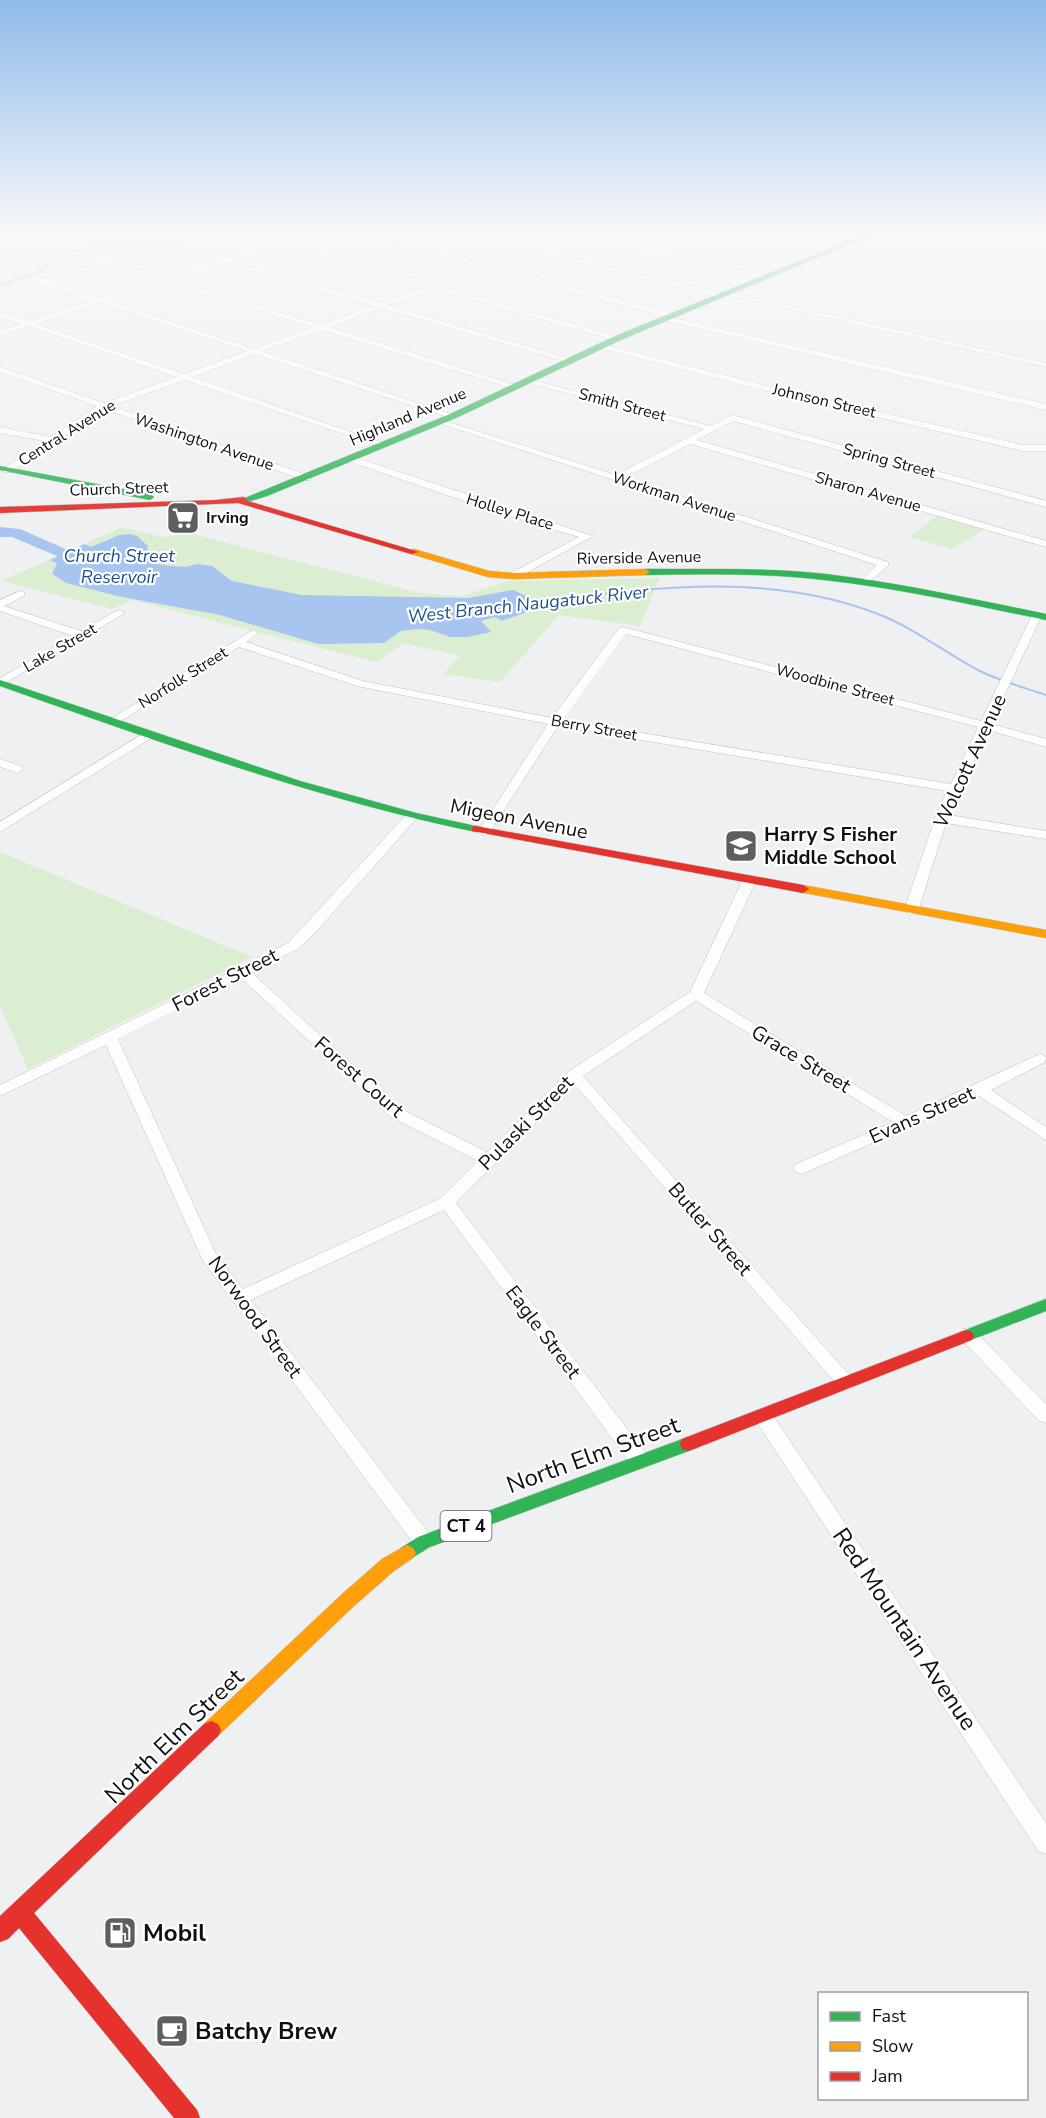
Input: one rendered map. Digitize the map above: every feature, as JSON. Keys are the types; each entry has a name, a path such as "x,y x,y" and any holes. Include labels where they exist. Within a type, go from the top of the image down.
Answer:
{"street":[{"path":"0,333 17,328"},
{"path":"41,328 385,445"},
{"path":"183,328 453,416"},
{"name":"Central Avenue","path":"4,469 52,441 104,406 320,328"},
{"name":"Smith Street","path":"325,328 524,384 714,429"},
{"path":"457,328 573,361"},
{"path":"581,328 618,338"},
{"name":"Highland Avenue","path":"240,501 307,478 453,416 641,328"},
{"path":"717,328 1046,407"},
{"path":"875,328 1046,365"},
{"name":"Johnson Street","path":"602,346 787,393 1023,448 1046,448"},
{"name":"Washington Avenue","path":"0,369 307,478"},
{"name":"Spring Street","path":"714,429 732,418 1046,504"},
{"name":"Workman Avenue","path":"439,422 884,564 865,582"},
{"path":"616,479 714,429"},
{"path":"0,430 52,441"},
{"name":"Sharon Avenue","path":"690,441 1046,543"},
{"name":"Holley Place","path":"351,459 493,508 588,536 513,576"},
{"path":"4,469 134,493 151,497 163,504"},
{"name":"Riverside Avenue","path":"240,501 488,574 513,576 753,573 865,582 917,590 1042,616"},
{"name":"Church Street","path":"0,510 240,501"},
{"path":"0,606 20,594"},
{"path":"0,606 82,635"},
{"name":"Lake Street","path":"0,683 120,613"},
{"name":"Wolcott Avenue","path":"911,910 941,818 1014,665 1042,616"},
{"name":"Woodbine Street","path":"555,722 623,630 1046,743"},
{"name":"Norfolk Street","path":"112,722 253,633"},
{"name":"Berry Street","path":"239,643 361,684 555,722 956,789"},
{"name":"Migeon Avenue","path":"0,683 326,793 411,818 1046,934"},
{"path":"484,832 555,722"},
{"path":"0,828 149,734"},
{"path":"0,763 17,769"},
{"name":"Forest Street","path":"0,1090 293,946 411,818"},
{"path":"941,818 1046,836"},
{"path":"696,995 749,881"},
{"name":"Forest Court","path":"243,972 396,1113 489,1160"},
{"name":"Pulaski Street","path":"239,1298 447,1202 574,1075 696,995"},
{"name":"Grace Street","path":"696,995 905,1122"},
{"name":"Norwood Street","path":"110,1037 209,1257 424,1542"},
{"name":"Evans Street","path":"802,1168 980,1089 1040,1059"},
{"name":"Butler Street","path":"574,1075 846,1383"},
{"path":"980,1089 1046,1135"},
{"name":"Eagle Street","path":"447,1202 640,1461"},
{"name":"North Elm Street","path":"0,1931 348,1600 388,1565 424,1542 763,1416 1046,1305"},
{"path":"968,1335 1046,1416"},
{"name":"Red Mountain Avenue","path":"763,1416 1046,1843"},
{"path":"20,1913 189,2118"}],"green space":[{"path":"938,515 985,529 952,549 910,537"},
{"path":"122,527 167,538 185,532 420,593 462,596 508,581 660,578 640,626 559,615 500,682 443,674 460,656 404,643 376,662 131,600 112,609 2,581"},
{"path":"0,852 252,957 28,1069 0,1006"}],"water":[{"name":"Church Street Reservoir","path":"119,535 137,536 148,546 146,558 153,563 186,567 197,564 212,566 232,581 302,595 468,598 513,590 540,602 527,612 502,621 495,617 481,621 491,632 468,637 450,637 430,630 418,629 401,631 384,643 318,644 220,615 122,597 66,583 52,574 57,563 50,560 84,544 91,547"}],"waterway":[{"name":"West Branch Naugatuck River","path":"0,532 14,532 64,554"},
{"name":"West Branch Naugatuck River","path":"536,602 665,588 752,588 794,592 837,601 878,614 904,626 986,674 1046,695"}],"traffic: fast":[{"path":"244,500 264,494 453,416 643,328"},
{"path":"0,468 150,497"},
{"path":"645,572 734,572 852,580 1046,617"},
{"path":"0,683 296,784 356,801 476,829"},
{"path":"966,1336 1046,1305"},
{"path":"407,1553 424,1542 688,1444"}],"traffic: slow":[{"path":"414,552 488,574 513,576 645,572"},
{"path":"803,889 1046,934"},
{"path":"211,1730 348,1600 388,1565 407,1553"}],"traffic: jam":[{"path":"0,510 216,503 244,500"},
{"path":"240,501 414,552"},
{"path":"476,829 803,889"},
{"path":"688,1444 966,1336"},
{"path":"0,1931 211,1730"},
{"path":"20,1913 189,2118"}],"place":[{"name":"Irving","path":"183,518"},
{"name":"Harry S Fisher Middle School","path":"741,846"},
{"name":"Mobil","path":"120,1933"},
{"name":"Batchy Brew","path":"172,2031"}]}
